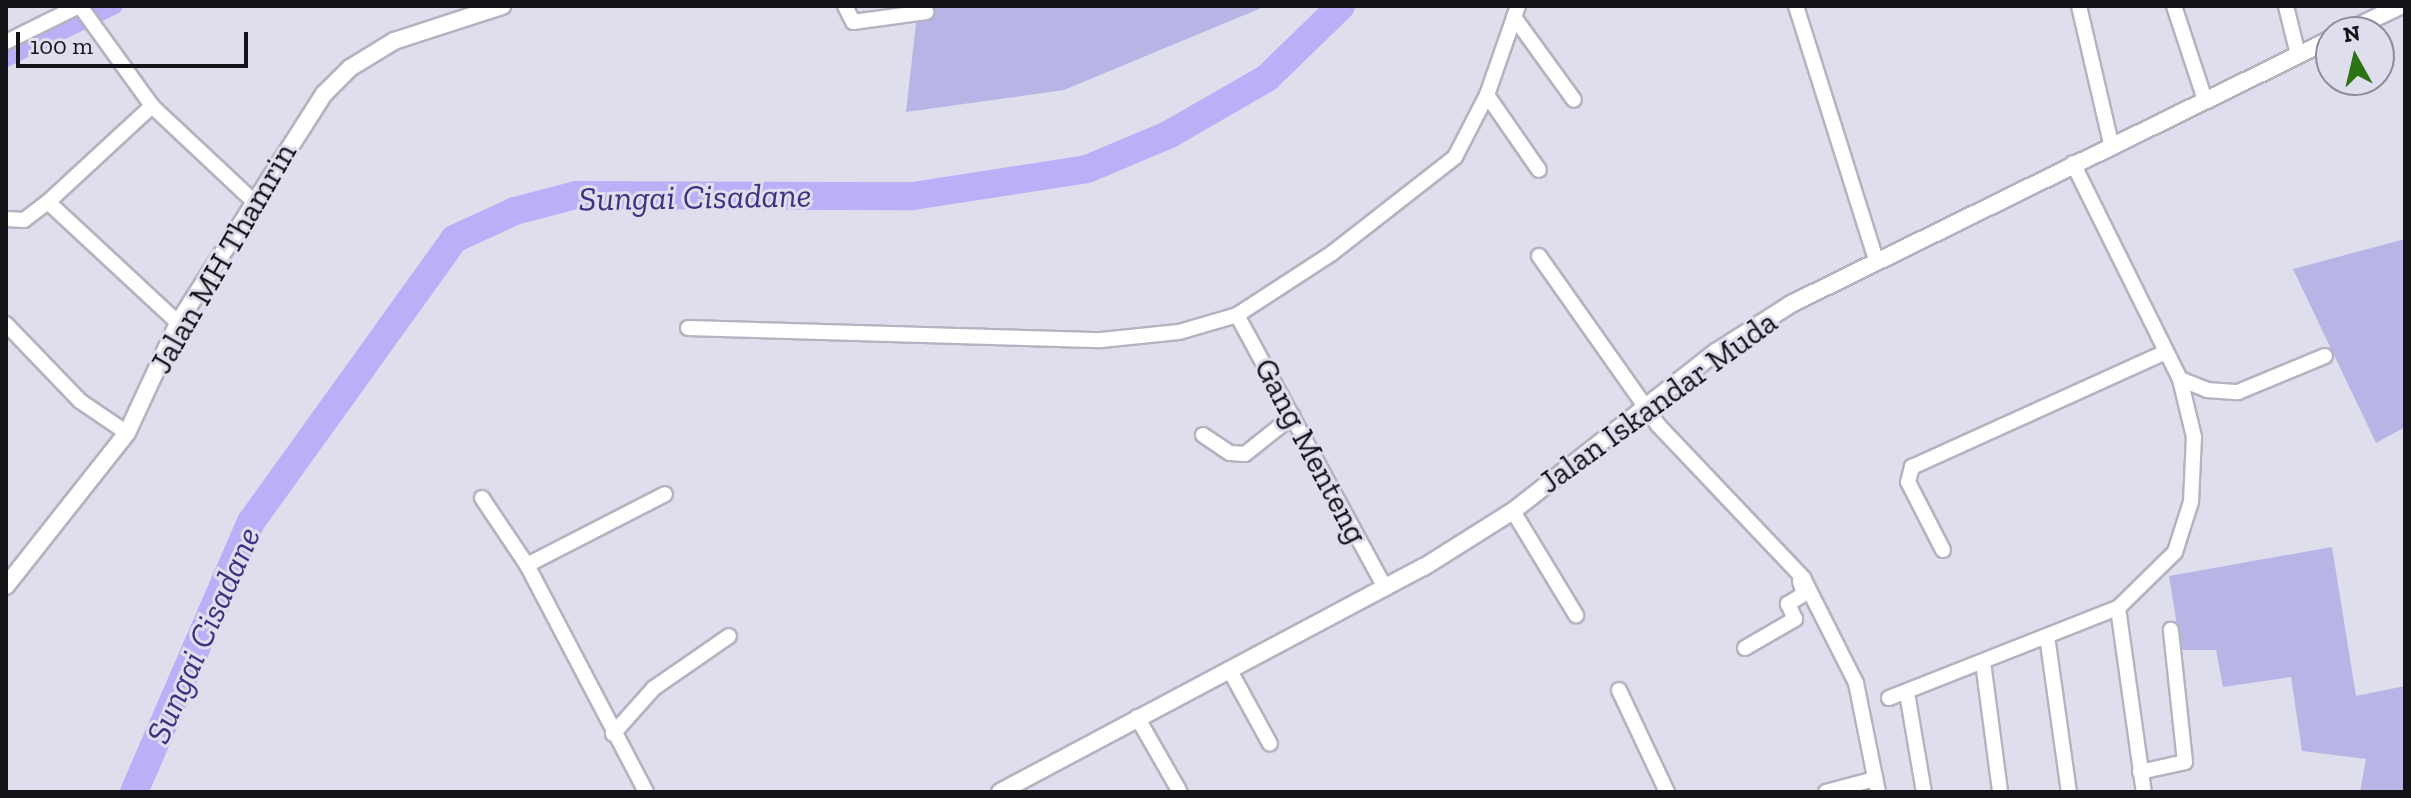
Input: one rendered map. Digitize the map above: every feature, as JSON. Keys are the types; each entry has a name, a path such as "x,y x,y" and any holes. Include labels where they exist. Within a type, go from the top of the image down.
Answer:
{"street":[{"name":"Jalan MH Thamrin","path":"6,586 127,433 178,323 316,104 350,68 394,41 502,6"},
{"path":"845,6 853,22 926,12"},
{"path":"1796,6 1876,259"},
{"path":"2079,6 2111,143"},
{"path":"2174,6 2205,100"},
{"path":"2286,6 2298,55"},
{"path":"2379,16 2400,6"},
{"path":"6,42 83,11 152,106 253,201"},
{"path":"688,328 1101,340 1168,334 1237,315 1331,254 1450,163 1487,95 1516,12"},
{"path":"1516,12 1574,100"},
{"name":"Jalan Iskandar Muda","path":"1000,792 1385,588 1513,511 1716,352 1876,259 2315,47"},
{"path":"1487,95 1539,170"},
{"path":"6,219 24,220 48,202 152,106"},
{"path":"1889,698 2118,608 2175,552 2191,502 2194,437 2180,379 2073,163"},
{"path":"48,202 178,323"},
{"path":"1539,256 1637,414 1801,580 1864,705 1873,783 1826,792"},
{"name":"Gang Menteng","path":"1237,315 1385,588"},
{"path":"6,324 80,401 127,433"},
{"path":"1943,550 1908,482 1912,467 2165,352"},
{"path":"2180,379 2207,390 2238,392 2325,356"},
{"path":"1203,435 1230,453 1245,454 1293,416"},
{"path":"527,565 665,494"},
{"path":"482,498 527,565 646,792"},
{"path":"1513,511 1576,615"},
{"path":"1745,648 1795,619 1788,604 1804,594 1801,580"},
{"path":"2118,608 2144,792"},
{"path":"2140,772 2185,762 2171,630"},
{"path":"613,734 654,688 729,636"},
{"path":"2047,636 2069,792"},
{"path":"1983,662 2000,792"},
{"path":"1229,669 1270,744"},
{"path":"1619,690 1667,792"},
{"path":"1907,693 1924,792"},
{"path":"1137,717 1180,792"}],"shaded area":[{"path":"918,6 1266,6 1064,90 906,112"},
{"path":"2405,239 2405,427 2376,443 2293,269"},
{"path":"2332,547 2356,696 2405,686 2405,792 2360,792 2366,759 2302,751 2291,677 2223,687 2216,650 2181,650 2169,576"}],"waterway":[{"path":"6,59 115,6"},
{"name":"Sungai Cisadane","path":"134,792 251,522 454,239 515,211 576,195 913,196 1087,169 1168,135 1267,78 1341,6"}]}
